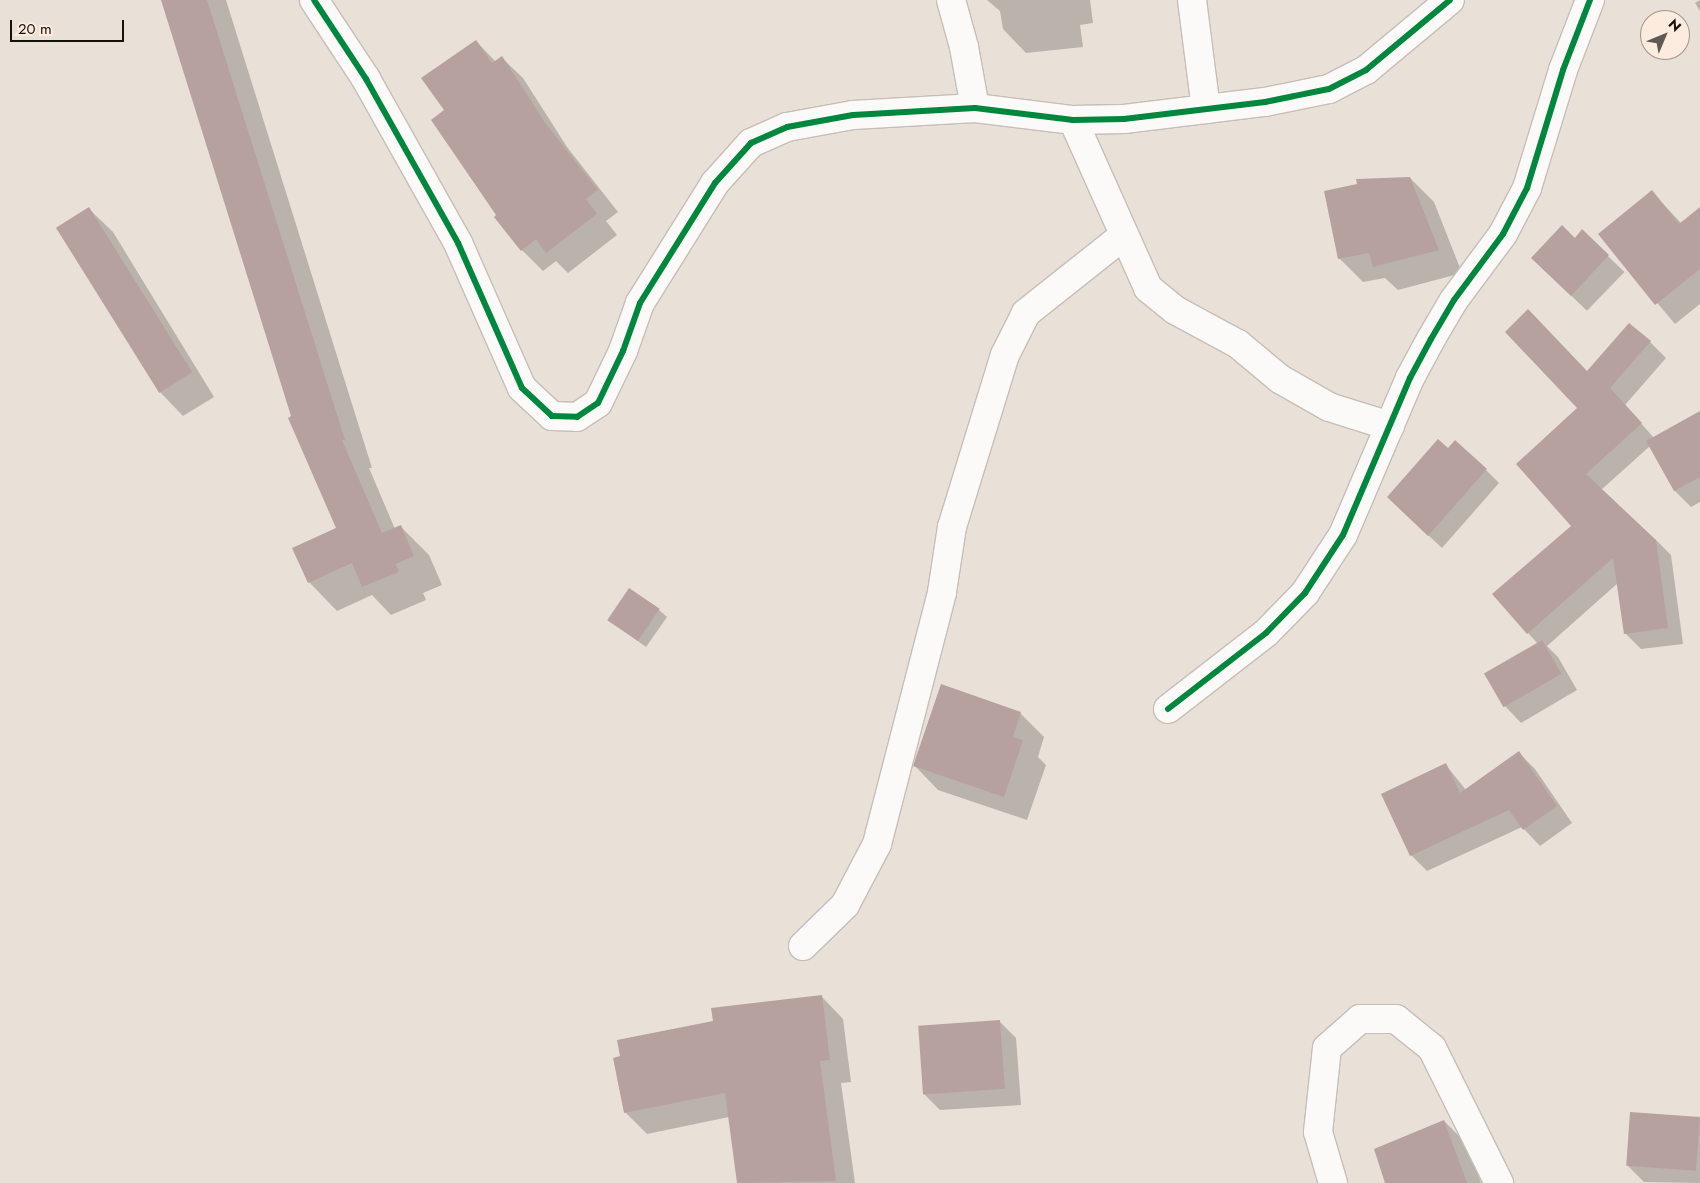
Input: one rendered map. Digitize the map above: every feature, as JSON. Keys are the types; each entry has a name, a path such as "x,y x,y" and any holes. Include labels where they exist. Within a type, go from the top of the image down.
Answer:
{"street":[{"path":"314,0 366,79 458,243 522,388 552,416 577,417 598,403 623,351 640,303 715,183 751,143 787,127 853,115 975,108 1073,120 1178,115 1206,109 1265,102 1330,89 1366,70 1450,0"},
{"path":"951,0 964,47 975,108"},
{"path":"1192,0 1206,109"},
{"path":"1168,709 1266,634 1305,593 1343,535 1390,426 1431,338 1503,234 1527,188 1563,70 1590,0"},
{"path":"1073,120 1122,236 1148,288 1175,310 1238,344 1280,379 1329,407 1390,426"},
{"path":"803,946 845,905 877,844 942,592 952,527 1006,355 1026,313 1122,236"},
{"path":"1333,1183 1318,1132 1327,1048 1360,1019 1396,1019 1432,1048 1499,1183"}],"building":[{"path":"161,0 207,0 345,440 342,440 382,533 401,525 414,556 396,564 399,572 362,587 352,563 308,583 292,548 336,528 288,418 291,416"},
{"path":"476,40 492,63 502,56 546,124 598,190 586,199 597,214 546,253 536,239 521,251 494,217 496,215 431,120 444,110 421,78"},
{"path":"1410,177 1439,250 1373,267 1369,253 1338,259 1324,191 1357,184 1356,179"},
{"path":"1652,190 1679,224 1700,207 1700,269 1655,305 1598,234"},
{"path":"89,207 192,372 159,393 56,228"},
{"path":"1562,225 1575,238 1582,229 1609,255 1571,296 1531,258"},
{"path":"1528,309 1587,371 1629,323 1651,341 1610,388 1642,423 1586,474 1656,540 1668,628 1624,634 1613,558 1527,634 1492,594 1571,526 1516,464 1577,408 1505,332"},
{"path":"1700,411 1700,477 1674,491 1646,441"},
{"path":"1438,439 1448,448 1455,440 1487,469 1428,536 1387,497"},
{"path":"629,588 660,609 638,641 607,620"},
{"path":"1542,640 1562,674 1503,707 1484,674"},
{"path":"941,684 1021,712 1013,737 1023,740 1004,797 913,766"},
{"path":"1519,751 1557,806 1523,830 1509,810 1410,856 1381,794 1446,763 1460,793"},
{"path":"822,995 830,1060 820,1061 836,1181 737,1183 725,1093 624,1113 613,1058 620,1056 617,1040 713,1021 711,1008"},
{"path":"1000,1020 1005,1089 923,1095 918,1026"},
{"path":"1630,1112 1700,1117 1696,1171 1626,1166"},
{"path":"1444,1120 1467,1183 1385,1183 1374,1149"}],"cycle path":[{"path":"314,0 366,79 458,243 522,388 552,416 577,417 598,403 623,351 640,303 715,183 751,143 787,127 853,115 975,108 1073,120 1124,119 1265,102 1329,89 1366,70 1450,0"},
{"path":"1168,709 1266,633 1305,593 1343,535 1410,378 1454,300 1503,234 1527,188 1563,70 1590,0"}]}
